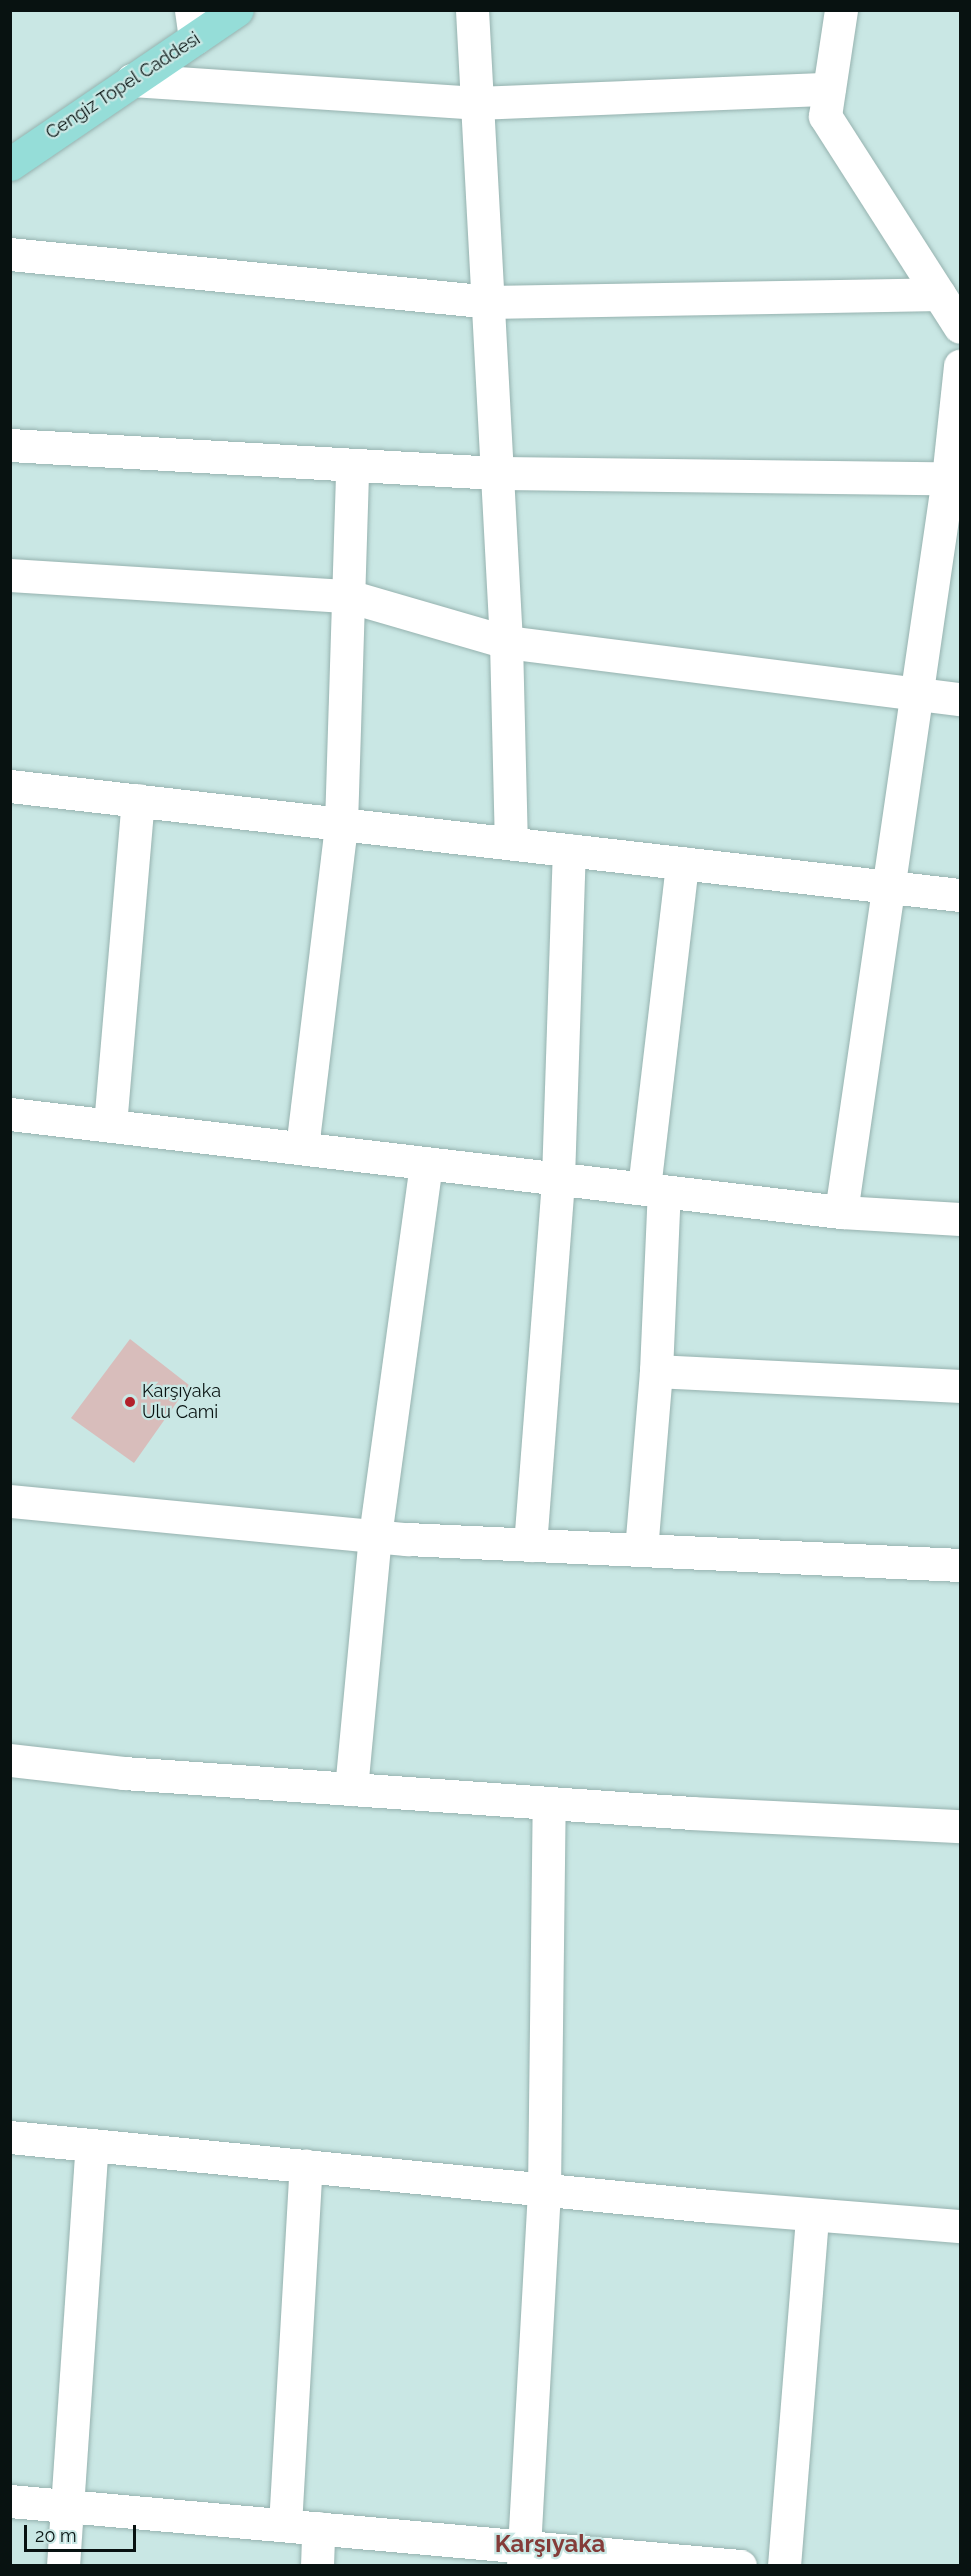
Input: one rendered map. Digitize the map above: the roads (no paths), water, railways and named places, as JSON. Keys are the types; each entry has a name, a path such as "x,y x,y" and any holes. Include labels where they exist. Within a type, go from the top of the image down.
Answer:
{"main road":[{"name":"Cengiz Topel Caddesi","path":"10,164 132,80 193,24 237,10"}],"street":[{"path":"472,10 490,302 506,642 511,843"},
{"path":"841,10 825,116 960,327"},
{"path":"132,80 476,103 829,89"},
{"path":"10,254 490,302 939,294"},
{"path":"841,1212 916,696 954,479 960,366"},
{"path":"10,445 498,473 954,479"},
{"path":"302,1148 341,824 352,466"},
{"path":"10,575 348,596 506,642 916,696 960,699"},
{"path":"10,786 960,895"},
{"path":"110,1125 138,800"},
{"path":"530,1545 558,1178 569,850"},
{"path":"641,1550 656,1371 654,1190 682,863"},
{"path":"10,1114 841,1212 960,1219"},
{"path":"351,1789 375,1536 426,1163"},
{"path":"656,1371 960,1386"},
{"path":"10,1501 375,1536 960,1565"},
{"path":"10,1760 124,1773 549,1803 960,1826"},
{"path":"524,2556 544,2190 549,1803"},
{"path":"10,2137 544,2190 812,2215 960,2226"},
{"path":"63,2565 65,2506 92,2145"},
{"path":"285,2525 306,2166"},
{"path":"784,2565 812,2215"},
{"path":"10,2501 318,2528 524,2556 740,2565"},
{"path":"317,2565 318,2528"}],"place":[{"name":"Karşıyaka Ulu Cami","path":"130,1402"}],"district":[{"name":"Karşıyaka","path":"550,2544"}]}
